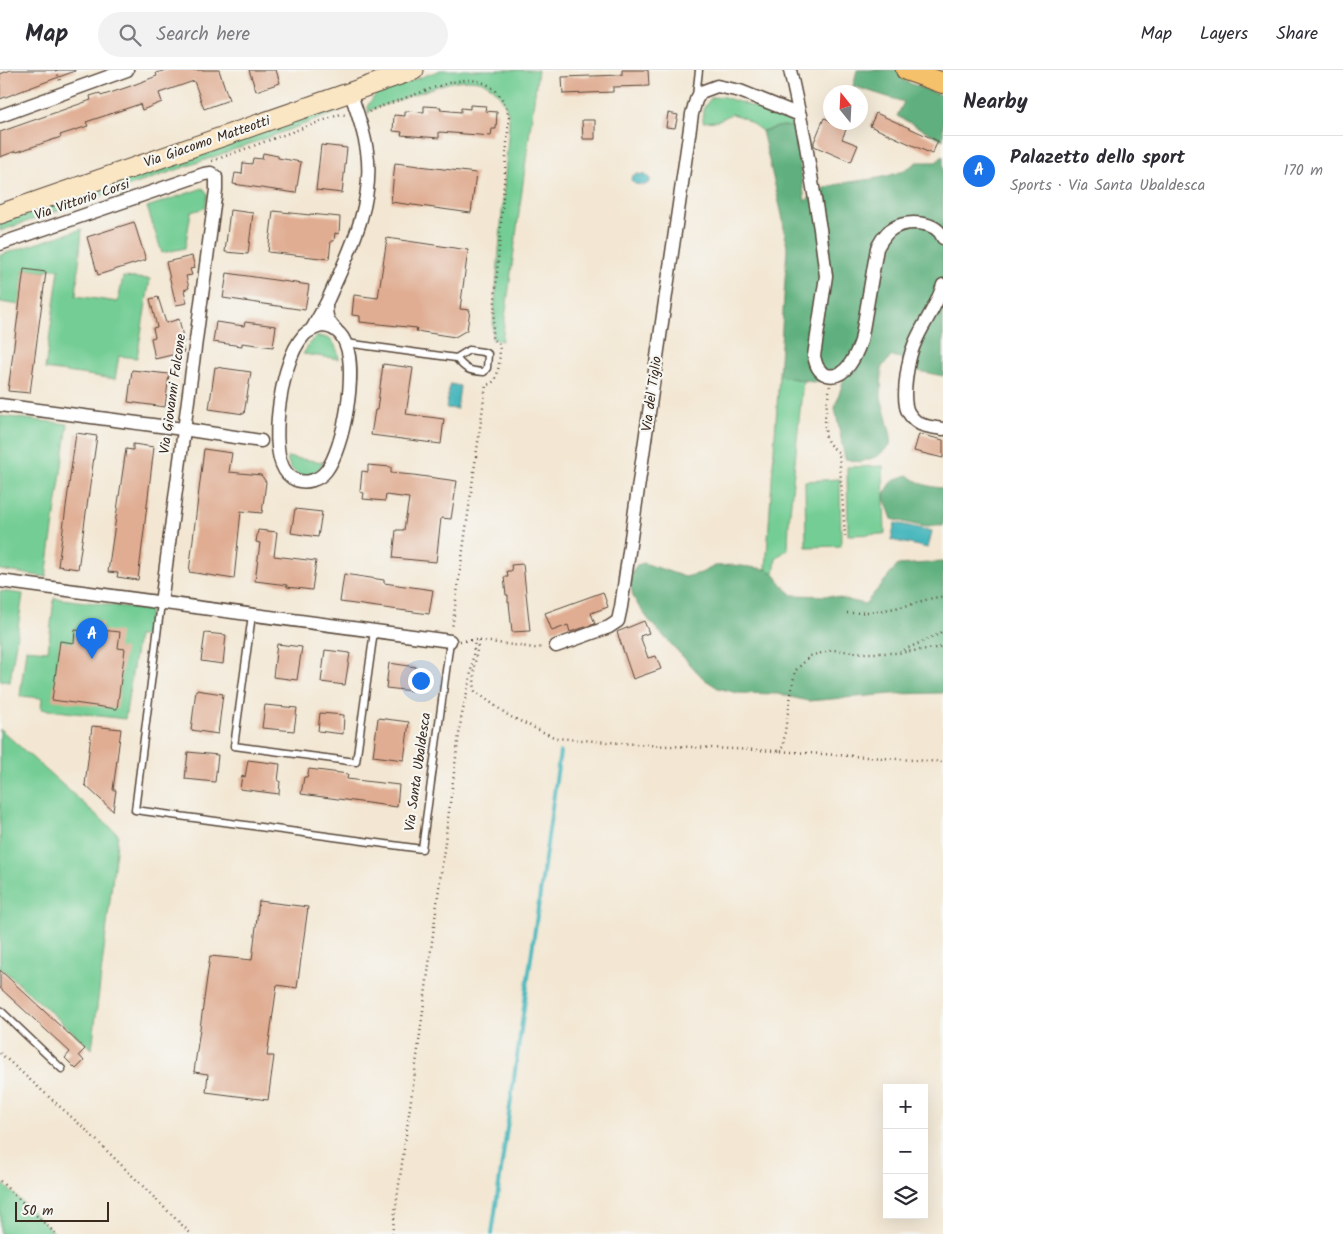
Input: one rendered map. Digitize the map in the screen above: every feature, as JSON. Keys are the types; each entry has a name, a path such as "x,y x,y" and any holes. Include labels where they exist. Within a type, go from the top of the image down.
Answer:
{"main road":[{"name":"Via Giacomo Matteotti","path":"0,214 414,70"},
{"path":"906,70 943,83"}],"street":[{"path":"0,116 127,70"},
{"path":"790,70 820,229 826,276 814,356 816,367 824,374 832,376 840,374 848,367 856,355 861,341 877,248 884,237 892,229 906,224 921,224 931,226 943,238"},
{"path":"696,100 701,92 717,86 740,91 800,115"},
{"path":"312,329 326,304 354,238 364,208 368,184 367,151 361,124 350,92"},
{"name":"Via del Tiglio","path":"556,646 609,627 618,621 692,114 696,100"},
{"name":"Via Vittorio Corsi","path":"0,244 208,173 213,173 216,177 216,190"},
{"name":"Via Giovanni Falcone","path":"161,602 216,190"},
{"path":"943,286 935,308 914,343 908,370 906,395 906,407 910,415 920,424 943,429"},
{"path":"326,304 328,320 346,343 350,365 348,402 338,446 330,465 320,477 304,482 287,475 283,470 279,455 278,423 280,398 288,364 304,335 312,329 321,326 329,326 337,332"},
{"path":"0,405 261,441 271,446 279,455"},
{"path":"261,441 275,430 278,423"},
{"path":"0,581 450,642"}],"lane":[{"path":"696,100 699,70"},
{"path":"346,343 456,358 469,350 486,352 488,356 487,368 484,372 469,370 456,358"},
{"name":"Via Santa Ubaldesca","path":"161,602 135,810 145,812 422,849 450,642"},
{"path":"252,615 234,746 309,756 356,762 374,631"},
{"path":"0,1010 62,1069"}],"path":[{"path":"832,376 825,422 825,436 839,453 845,536"},
{"path":"486,385 450,642 479,640 535,648 556,646"},
{"path":"847,613 864,613 943,597"},
{"path":"901,652 939,634 943,630"},
{"path":"392,1234 424,1010 461,718 470,679 474,640"},
{"path":"479,640 474,680 475,690 509,716 556,738 943,762"},
{"path":"777,752 783,747 796,671 810,656 833,650 864,653 901,652 943,647"},
{"path":"0,1053 86,1130 191,1234"},
{"path":"0,1181 56,1234"}],"green space":[{"path":"441,70 538,70 502,341 492,339 509,124 508,112 504,102 495,90 487,84 478,81 462,80 447,83 371,110 368,114 368,105 377,93"},
{"path":"857,70 906,70 904,81 943,96 943,140 897,116 904,102 868,91 868,85 853,85"},
{"path":"721,96 787,118 794,127 782,126 762,131 744,118 732,114 717,121 703,122 703,109 711,98"},
{"path":"332,106 341,111 0,231 0,222"},
{"path":"782,126 794,127 805,201 828,187 885,177 907,169 917,162 936,162 943,156 943,376 918,371 900,358 892,356 882,367 881,397 891,436 890,445 878,456 861,462 845,459 835,408 844,378 813,382 779,376 787,248 782,215 762,131"},
{"path":"203,188 208,194 205,208 191,212 185,248 162,253 147,207"},
{"path":"82,229 76,296 118,302 123,277 150,279 137,358 119,356 115,379 45,369 59,269 47,269 46,272 24,269 20,305 0,302 0,255"},
{"path":"317,337 326,338 333,342 339,359 303,354 312,340"},
{"path":"779,376 803,380 788,549 776,558 774,574 766,569"},
{"path":"0,416 68,424 46,577 0,570"},
{"path":"287,457 323,462 314,473 303,476 293,470 289,465"},
{"path":"883,466 885,534 848,535 847,467"},
{"path":"908,475 924,484 943,488 943,526 926,527 892,519 884,497 892,482"},
{"path":"840,479 841,546 806,547 805,481"},
{"path":"943,562 943,693 892,694 808,701 778,694 737,693 718,688 704,679 652,624 633,596 630,583 633,570 637,565 644,563 685,577 701,573 715,566 733,565 766,569 774,574 793,595 831,596 865,604 898,565"},
{"path":"0,591 23,594 10,682 0,680"},
{"path":"54,598 150,610 147,636 138,636 125,719 41,709 42,698 20,696 26,649 48,651"},
{"path":"0,729 118,834 92,1049 0,967"},
{"path":"0,1181 56,1234 0,1234"}],"water":[{"path":"637,174 646,175 650,182 645,185 635,184 631,180 632,176"},
{"path":"450,384 460,386 457,409 446,408"},
{"path":"895,523 932,531 928,548 891,540"}],"building":[{"path":"11,70 75,71 0,99 0,74"},
{"path":"166,70 219,70 229,100 204,109 194,81 159,93 162,102 142,110 140,104 86,122 88,126 60,135 61,137 0,157 0,132 91,100 90,96 100,93 101,96 128,87 157,76 156,73"},
{"path":"249,70 276,70 280,83 256,91"},
{"path":"622,70 648,70 649,86 613,87 613,92 563,94 562,77 622,75"},
{"path":"470,105 486,106 485,111 497,112 496,129 492,129 491,136 439,132 439,138 401,135 402,132 393,131 394,115 405,116 405,111 424,112 424,106 441,107 440,110 461,112 461,108 470,109"},
{"path":"668,113 678,115 675,128 666,127"},
{"path":"876,113 938,141 932,154 870,126"},
{"path":"582,120 595,120 595,139 583,139"},
{"path":"823,120 823,130 846,130 842,139 858,145 851,162 814,146"},
{"path":"321,145 347,148 342,193 316,190"},
{"path":"263,153 301,162 296,193 233,184 235,173 242,174 243,163 252,164 253,158 262,159"},
{"path":"395,163 476,173 471,213 391,202"},
{"path":"230,210 253,213 248,254 225,252"},
{"path":"273,211 340,217 339,234 335,233 334,241 331,241 329,259 268,252"},
{"path":"134,222 146,260 98,275 87,237"},
{"path":"387,238 468,250 460,309 470,310 467,330 455,337 416,331 417,328 360,322 360,316 352,315 354,295 378,298"},
{"path":"192,256 195,268 190,269 192,275 186,276 189,288 184,290 187,303 176,305 166,262"},
{"path":"24,269 46,272 30,393 8,391"},
{"path":"227,273 309,285 305,310 223,298"},
{"path":"158,297 166,323 179,319 184,342 181,343 184,352 155,359 151,338 155,337 153,328 157,327 150,299"},
{"path":"216,322 244,326 245,322 276,326 273,347 242,343 242,346 213,342"},
{"path":"383,364 413,368 406,414 444,419 441,444 371,435 375,410 377,410"},
{"path":"215,367 251,372 244,414 209,409"},
{"path":"132,370 169,374 165,407 128,402"},
{"path":"76,433 97,436 78,569 58,566"},
{"path":"919,434 943,440 943,458 914,451"},
{"path":"133,444 154,447 138,580 117,577 118,573 108,572 126,449 133,450"},
{"path":"204,449 232,453 229,472 261,475 266,482 262,513 241,511 234,579 189,572"},
{"path":"368,465 391,467 391,473 457,481 451,519 441,518 436,562 393,558 396,530 404,530 409,498 386,495 385,501 363,499 364,493 360,492 362,471 368,472"},
{"path":"295,509 322,512 318,537 291,533"},
{"path":"258,530 277,532 274,556 316,561 312,590 255,581 260,543 256,542"},
{"path":"523,564 530,631 512,632 504,577 508,577 507,571 512,571 511,565"},
{"path":"344,574 384,580 384,583 433,590 429,614 340,602"},
{"path":"603,592 608,607 591,613 595,624 570,632 568,625 552,631 545,613"},
{"path":"88,620 102,622 101,630 120,632 118,648 125,649 117,709 52,700 60,641 74,643 75,630 87,631"},
{"path":"644,621 649,633 640,636 648,658 656,656 661,669 633,679 617,632"},
{"path":"205,633 226,635 223,664 201,661"},
{"path":"277,644 302,647 297,680 273,677"},
{"path":"325,650 350,653 345,685 321,682"},
{"path":"389,663 416,667 413,691 386,688"},
{"path":"196,690 223,694 218,734 191,730"},
{"path":"265,705 297,708 294,731 262,728"},
{"path":"320,713 344,715 343,734 318,731"},
{"path":"378,718 409,722 404,760 373,756"},
{"path":"92,726 121,729 113,790 116,790 113,811 85,785"},
{"path":"188,752 218,755 215,782 185,779"},
{"path":"248,760 280,764 279,794 240,789 242,776 245,777"},
{"path":"309,769 348,774 347,779 399,785 397,807 301,794 304,777 307,777"},
{"path":"259,901 308,907 297,988 277,985 267,1056 274,1056 268,1100 206,1092 208,1074 194,1072 210,956 252,960"},
{"path":"0,970 85,1049 79,1055 84,1061 76,1069 65,1058 70,1052 0,988"}],"waterway":[{"path":"492,1234 560,752"}],"place":[{"name":"Palazetto dello sport","path":"92,659"}]}
